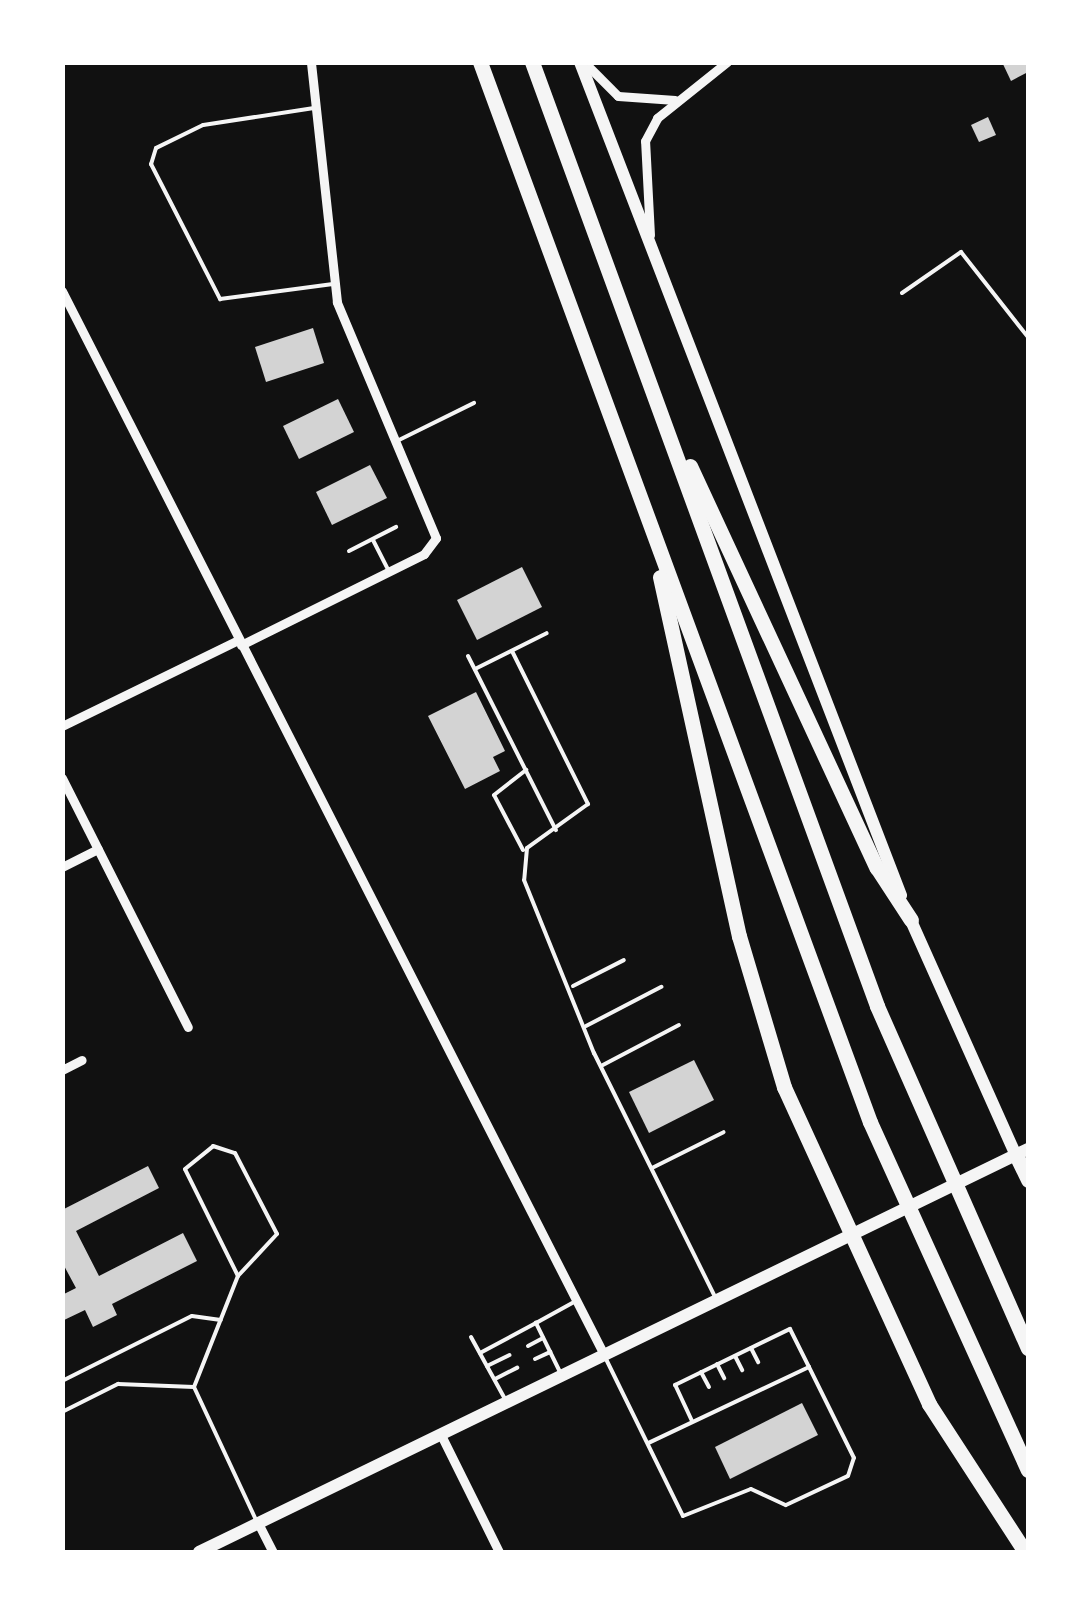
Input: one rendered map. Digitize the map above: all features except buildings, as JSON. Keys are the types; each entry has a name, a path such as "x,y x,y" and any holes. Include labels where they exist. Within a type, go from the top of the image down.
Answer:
{"highway":[{"path":"480,62 886,1161 1028,1470"},
{"path":"532,62 930,1135 1028,1348"},
{"path":"632,332 758,620 911,920"},
{"path":"631,472 757,1003 849,1236 938,1421 1025,1552"},
{"path":"1022,1152 1028,1180"}],"main road":[{"path":"199,1552 1022,1152 911,920 582,62"}],"street":[{"path":"62,726 389,572 436,538 393,443 333,284 311,62"},
{"path":"582,62 618,96 678,100"},
{"path":"652,248 645,140 678,100 711,83 727,62"},
{"path":"62,291 603,1353"},
{"path":"62,778 188,1027"},
{"path":"62,868 98,848"},
{"path":"62,1070 82,1060"},
{"path":"440,1433 499,1552"},
{"path":"258,1524 273,1552"}],"lane":[{"path":"318,108 203,125 151,160 220,299 333,284"},
{"path":"902,293 961,252 1028,337"},
{"path":"393,443 474,403"},
{"path":"350,551 396,528"},
{"path":"372,540 389,572"},
{"path":"475,670 548,632"},
{"path":"512,651 587,800 584,815 525,851"},
{"path":"468,656 556,831"},
{"path":"526,770 494,795 525,851 524,880 573,986 600,1066 716,1300"},
{"path":"573,986 624,960"},
{"path":"586,1026 661,987"},
{"path":"600,1066 679,1025"},
{"path":"652,1168 724,1132"},
{"path":"238,1276 185,1169 213,1146 235,1154 277,1234 238,1276 194,1387 258,1524"},
{"path":"480,1352 576,1301"},
{"path":"62,1381 192,1316 222,1320"},
{"path":"536,1323 561,1374"},
{"path":"603,1353 683,1516 751,1489 786,1505 848,1476 854,1458 790,1329 675,1385 693,1422"},
{"path":"471,1336 506,1400"},
{"path":"528,1346 544,1338"},
{"path":"751,1348 758,1362"},
{"path":"534,1359 550,1352"},
{"path":"488,1366 510,1354"},
{"path":"735,1356 742,1370"},
{"path":"717,1364 724,1378"},
{"path":"648,1444 809,1367"},
{"path":"494,1379 517,1368"},
{"path":"702,1372 709,1386"},
{"path":"766,1378 770,1386"},
{"path":"62,1412 118,1384 194,1387"},
{"path":"749,1385 753,1394"},
{"path":"731,1394 735,1402"},
{"path":"716,1402 720,1410"}]}
